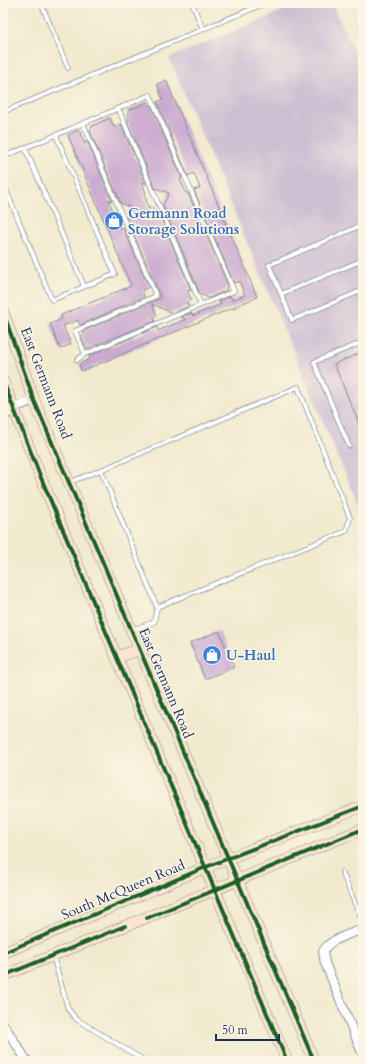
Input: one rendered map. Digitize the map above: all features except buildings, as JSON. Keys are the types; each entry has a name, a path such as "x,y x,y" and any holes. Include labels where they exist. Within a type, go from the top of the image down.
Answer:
{"main road":[{"name":"East Germann Road","path":"3,312 34,400 68,482 239,881 314,1061"},
{"path":"3,381 8,408 117,657 287,1061"},
{"path":"117,657 140,649"},
{"name":"South McQueen Road","path":"3,953 206,867 363,806"},
{"path":"3,976 239,881 363,829"}],"street":[{"path":"3,418 8,408 34,400"},
{"path":"363,929 333,941 324,948 323,956 363,1055"},
{"path":"3,1024 27,1061"}],"lane":[{"path":"41,3 68,68"},
{"path":"192,3 203,29"},
{"path":"3,112 266,3"},
{"path":"3,157 150,95 234,291 85,354 76,360"},
{"path":"118,108 201,305"},
{"path":"83,123 156,296 75,330 85,354"},
{"path":"3,183 52,300 115,274 56,135"},
{"path":"25,148 84,286"},
{"path":"363,233 360,226 269,265 292,320 363,290"},
{"path":"281,294 363,260"},
{"path":"349,446 314,362 363,342"},
{"path":"68,482 101,470 298,387 350,518 346,531 157,607"},
{"path":"101,470 157,607 154,622 132,630"},
{"path":"342,872 363,923"},
{"path":"52,956 68,1009 76,1019 145,1061"}],"shaded area":[{"path":"301,3 332,3 363,72 363,516 169,58"}],"cycle path":[{"path":"3,312 34,400 314,1061"},
{"path":"3,381 39,473 287,1061"},
{"path":"3,953 206,867 363,806"},
{"path":"147,918 363,829"},
{"path":"3,976 125,926"}],"place":[{"name":"Germann Road Storage Solutions","path":"114,221"},
{"name":"U-Haul","path":"212,655"}]}
